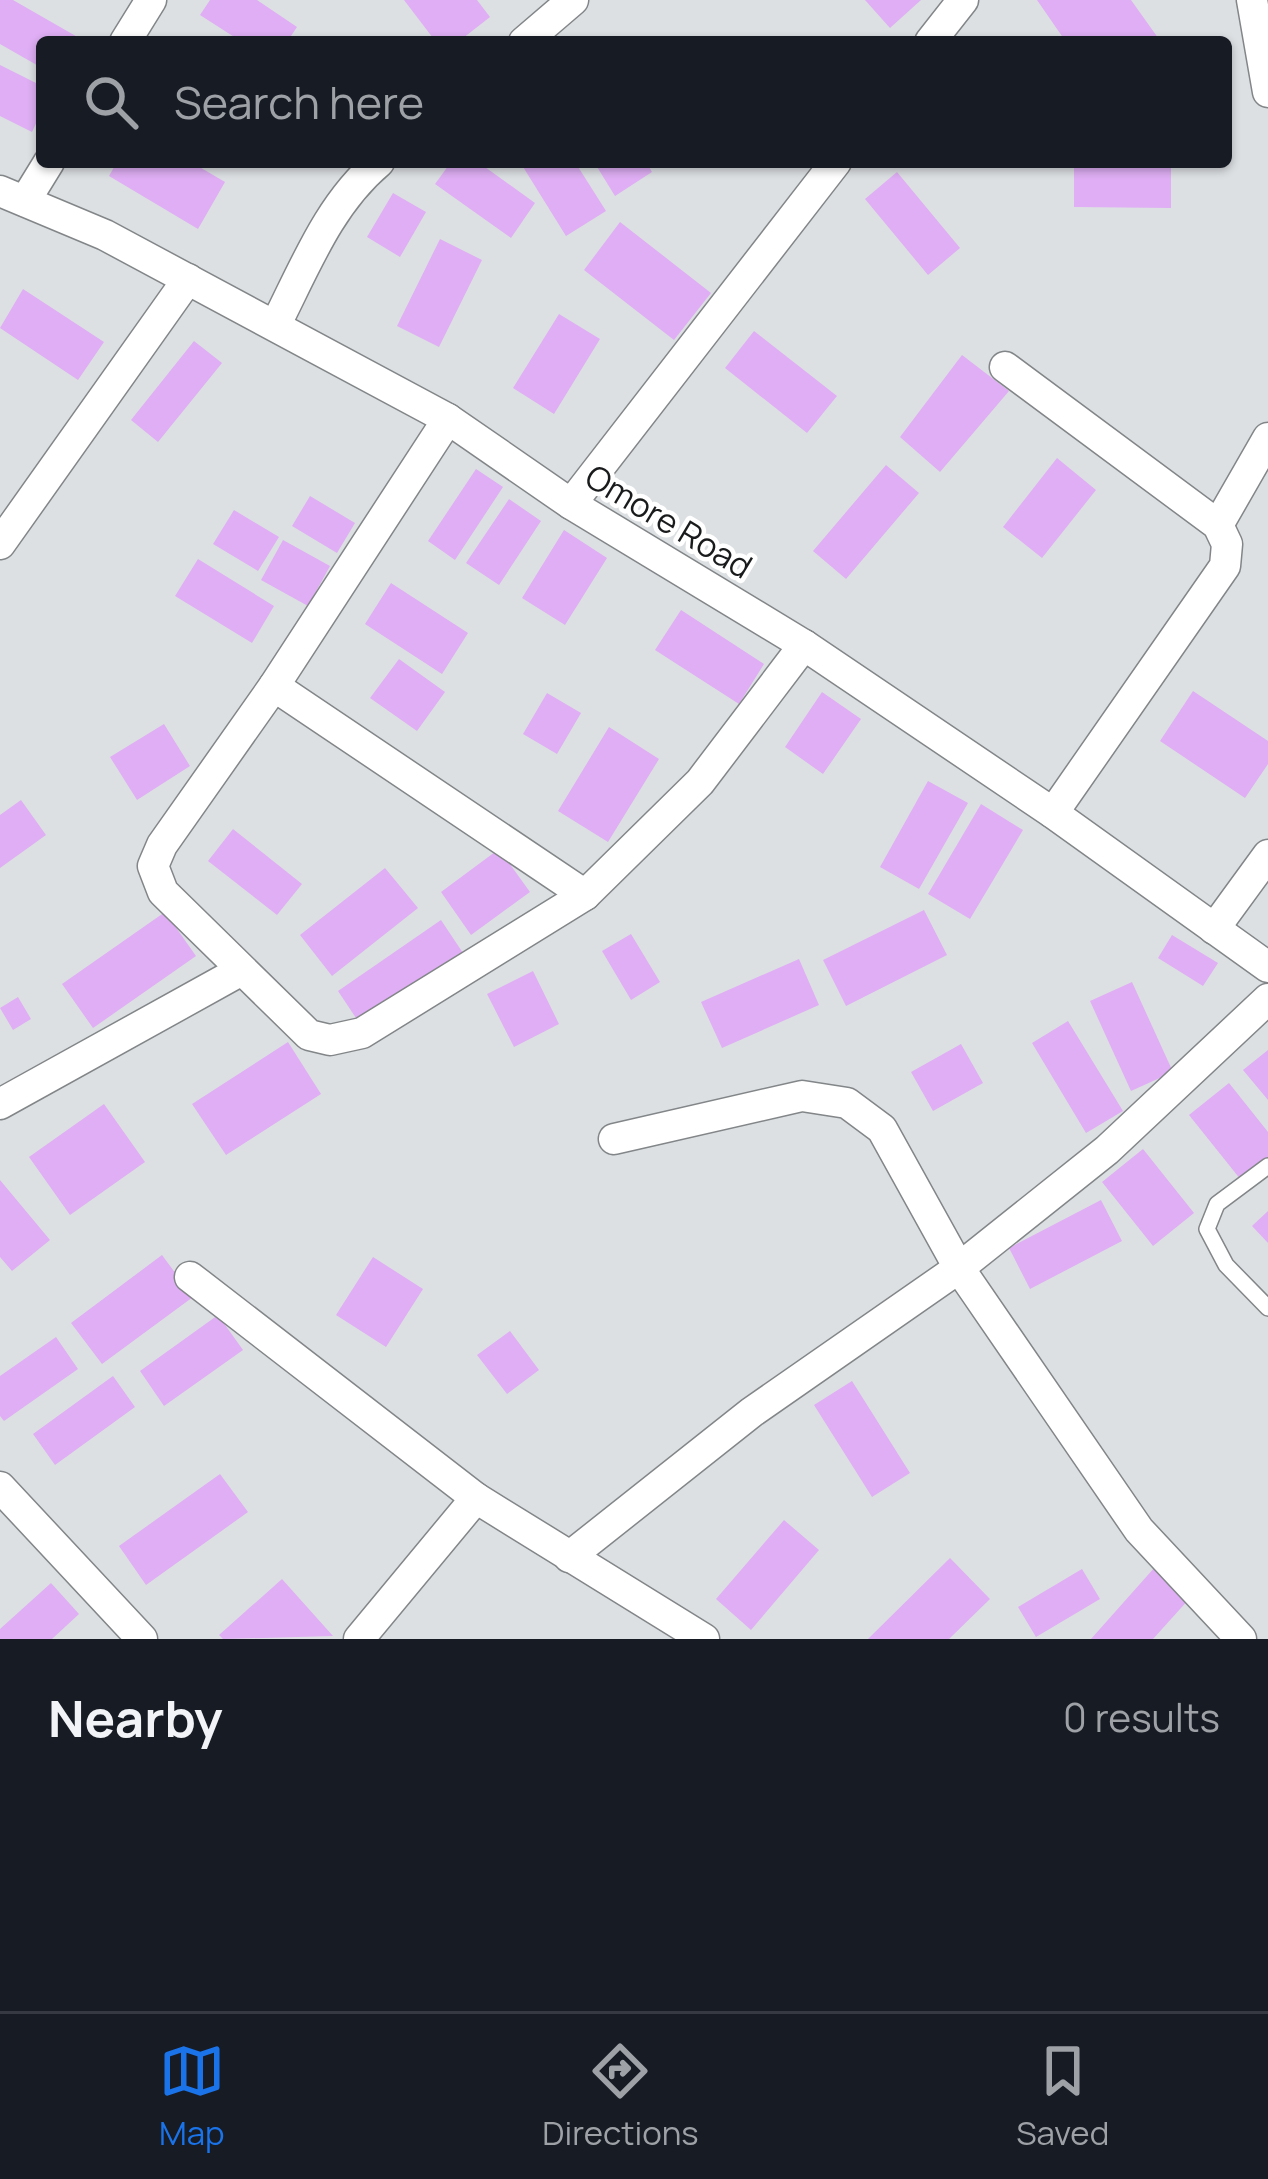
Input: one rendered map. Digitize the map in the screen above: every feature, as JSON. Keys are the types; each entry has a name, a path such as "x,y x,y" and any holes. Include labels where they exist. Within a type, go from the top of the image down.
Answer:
{"street":[{"path":"128,36 151,0"},
{"path":"531,36 573,0"},
{"path":"935,36 963,0"},
{"path":"1252,0 1268,92"},
{"path":"12,196 42,168"},
{"path":"276,324 332,216 373,168"},
{"path":"572,504 831,168"},
{"name":"Omore Road","path":"12,196 106,236 448,419 572,504 804,645 1053,812 1268,967"},
{"path":"0,544 188,278"},
{"path":"1005,367 1218,525 1227,544 1225,566 1053,812"},
{"path":"448,419 274,686 162,845 153,866 163,892 309,1035 330,1040 362,1034 585,895 700,782 804,645"},
{"path":"1218,525 1268,438"},
{"path":"274,686 585,895"},
{"path":"1214,928 1268,855"},
{"path":"0,1104 240,971"},
{"path":"569,1557 752,1412 959,1268 1107,1150 1268,999"},
{"path":"614,1138 802,1096 848,1103 882,1129 959,1268 1139,1530 1241,1639"},
{"path":"190,1277 476,1498 704,1639"},
{"path":"0,1487 142,1639"},
{"path":"359,1639 476,1498"}],"lane":[{"path":"1268,1166 1217,1204 1207,1229 1226,1265 1268,1308"}],"building":[{"path":"0,0 13,0 76,36 36,36 36,65 0,44"},
{"path":"210,0 257,0 297,27 291,36 233,36 200,15"},
{"path":"404,0 477,0 490,17 466,36 431,36"},
{"path":"865,0 921,0 890,28"},
{"path":"1037,0 1131,0 1157,36 1062,36"},
{"path":"0,65 36,83 36,124 32,132 0,116"},
{"path":"114,168 201,168 225,182 198,229 109,176"},
{"path":"447,168 486,168 535,203 511,238 435,184"},
{"path":"524,168 579,168 606,211 566,236"},
{"path":"598,168 650,168 652,172 615,196"},
{"path":"1074,168 1171,168 1171,208 1074,207"},
{"path":"897,172 960,248 928,275 865,199"},
{"path":"393,193 426,212 400,257 367,237"},
{"path":"620,222 711,293 674,340 584,270"},
{"path":"440,239 482,260 439,347 397,326"},
{"path":"23,289 104,342 78,380 0,328"},
{"path":"559,314 600,339 554,414 513,388"},
{"path":"754,331 837,396 807,433 725,368"},
{"path":"194,341 222,363 158,442 131,420"},
{"path":"962,355 1009,391 940,472 900,437"},
{"path":"1057,458 1096,490 1042,558 1003,527"},
{"path":"886,465 919,493 846,579 813,551"},
{"path":"476,469 503,487 455,560 428,541"},
{"path":"310,496 355,523 337,553 292,526"},
{"path":"509,499 541,521 499,585 466,563"},
{"path":"234,510 279,537 258,571 213,544"},
{"path":"564,530 607,558 565,625 522,598"},
{"path":"283,540 330,566 308,606 261,580"},
{"path":"198,559 274,606 252,643 175,596"},
{"path":"391,583 468,633 442,674 365,624"},
{"path":"681,610 764,664 739,704 655,650"},
{"path":"399,659 445,692 417,731 370,698"},
{"path":"1193,691 1268,741 1268,764 1245,798 1160,741"},
{"path":"822,692 861,719 823,774 785,747"},
{"path":"547,693 581,713 557,754 523,734"},
{"path":"164,724 190,766 137,800 110,757"},
{"path":"609,727 659,759 608,842 558,811"},
{"path":"928,781 968,803 919,889 880,867"},
{"path":"21,800 46,835 0,868 0,815"},
{"path":"981,804 1023,830 970,919 928,894"},
{"path":"233,829 302,884 277,915 208,861"},
{"path":"499,849 530,892 471,935 441,892"},
{"path":"385,868 418,908 332,976 300,935"},
{"path":"924,910 947,955 846,1006 823,960"},
{"path":"165,912 196,956 93,1028 62,984"},
{"path":"441,920 465,956 362,1027 338,991"},
{"path":"631,934 660,982 631,1000 602,951"},
{"path":"1172,935 1218,963 1203,986 1158,958"},
{"path":"799,959 819,1005 722,1048 701,1002"},
{"path":"533,971 559,1024 514,1047 487,994"},
{"path":"1132,982 1173,1072 1131,1091 1090,1001"},
{"path":"18,997 31,1019 13,1030 0,1008"},
{"path":"1068,1021 1123,1111 1086,1133 1032,1043"},
{"path":"288,1042 321,1094 226,1155 192,1104"},
{"path":"961,1044 983,1083 933,1111 911,1072"},
{"path":"1268,1050 1268,1100 1243,1070"},
{"path":"1229,1083 1268,1132 1268,1159 1241,1180 1189,1115"},
{"path":"104,1104 145,1162 70,1215 29,1157"},
{"path":"1143,1149 1194,1213 1153,1246 1102,1182"},
{"path":"0,1180 50,1240 12,1271 0,1257"},
{"path":"1101,1200 1122,1241 1030,1289 1009,1248"},
{"path":"1268,1211 1268,1243 1252,1226"},
{"path":"162,1255 193,1297 102,1364 71,1323"},
{"path":"373,1257 423,1289 386,1347 336,1315"},
{"path":"218,1315 243,1350 164,1406 140,1371"},
{"path":"510,1331 539,1370 507,1394 477,1355"},
{"path":"56,1337 78,1369 4,1421 0,1376"},
{"path":"113,1376 135,1407 55,1465 33,1434"},
{"path":"852,1381 910,1473 872,1497 814,1405"},
{"path":"220,1474 248,1512 146,1585 119,1546"},
{"path":"784,1520 819,1550 751,1630 716,1599"},
{"path":"950,1558 990,1599 949,1639 868,1639"},
{"path":"1155,1567 1190,1598 1153,1639 1091,1639"},
{"path":"1082,1569 1100,1599 1036,1637 1018,1607"},
{"path":"282,1579 333,1636 223,1639 219,1635"},
{"path":"51,1583 79,1614 52,1639 0,1639 0,1629"}]}
